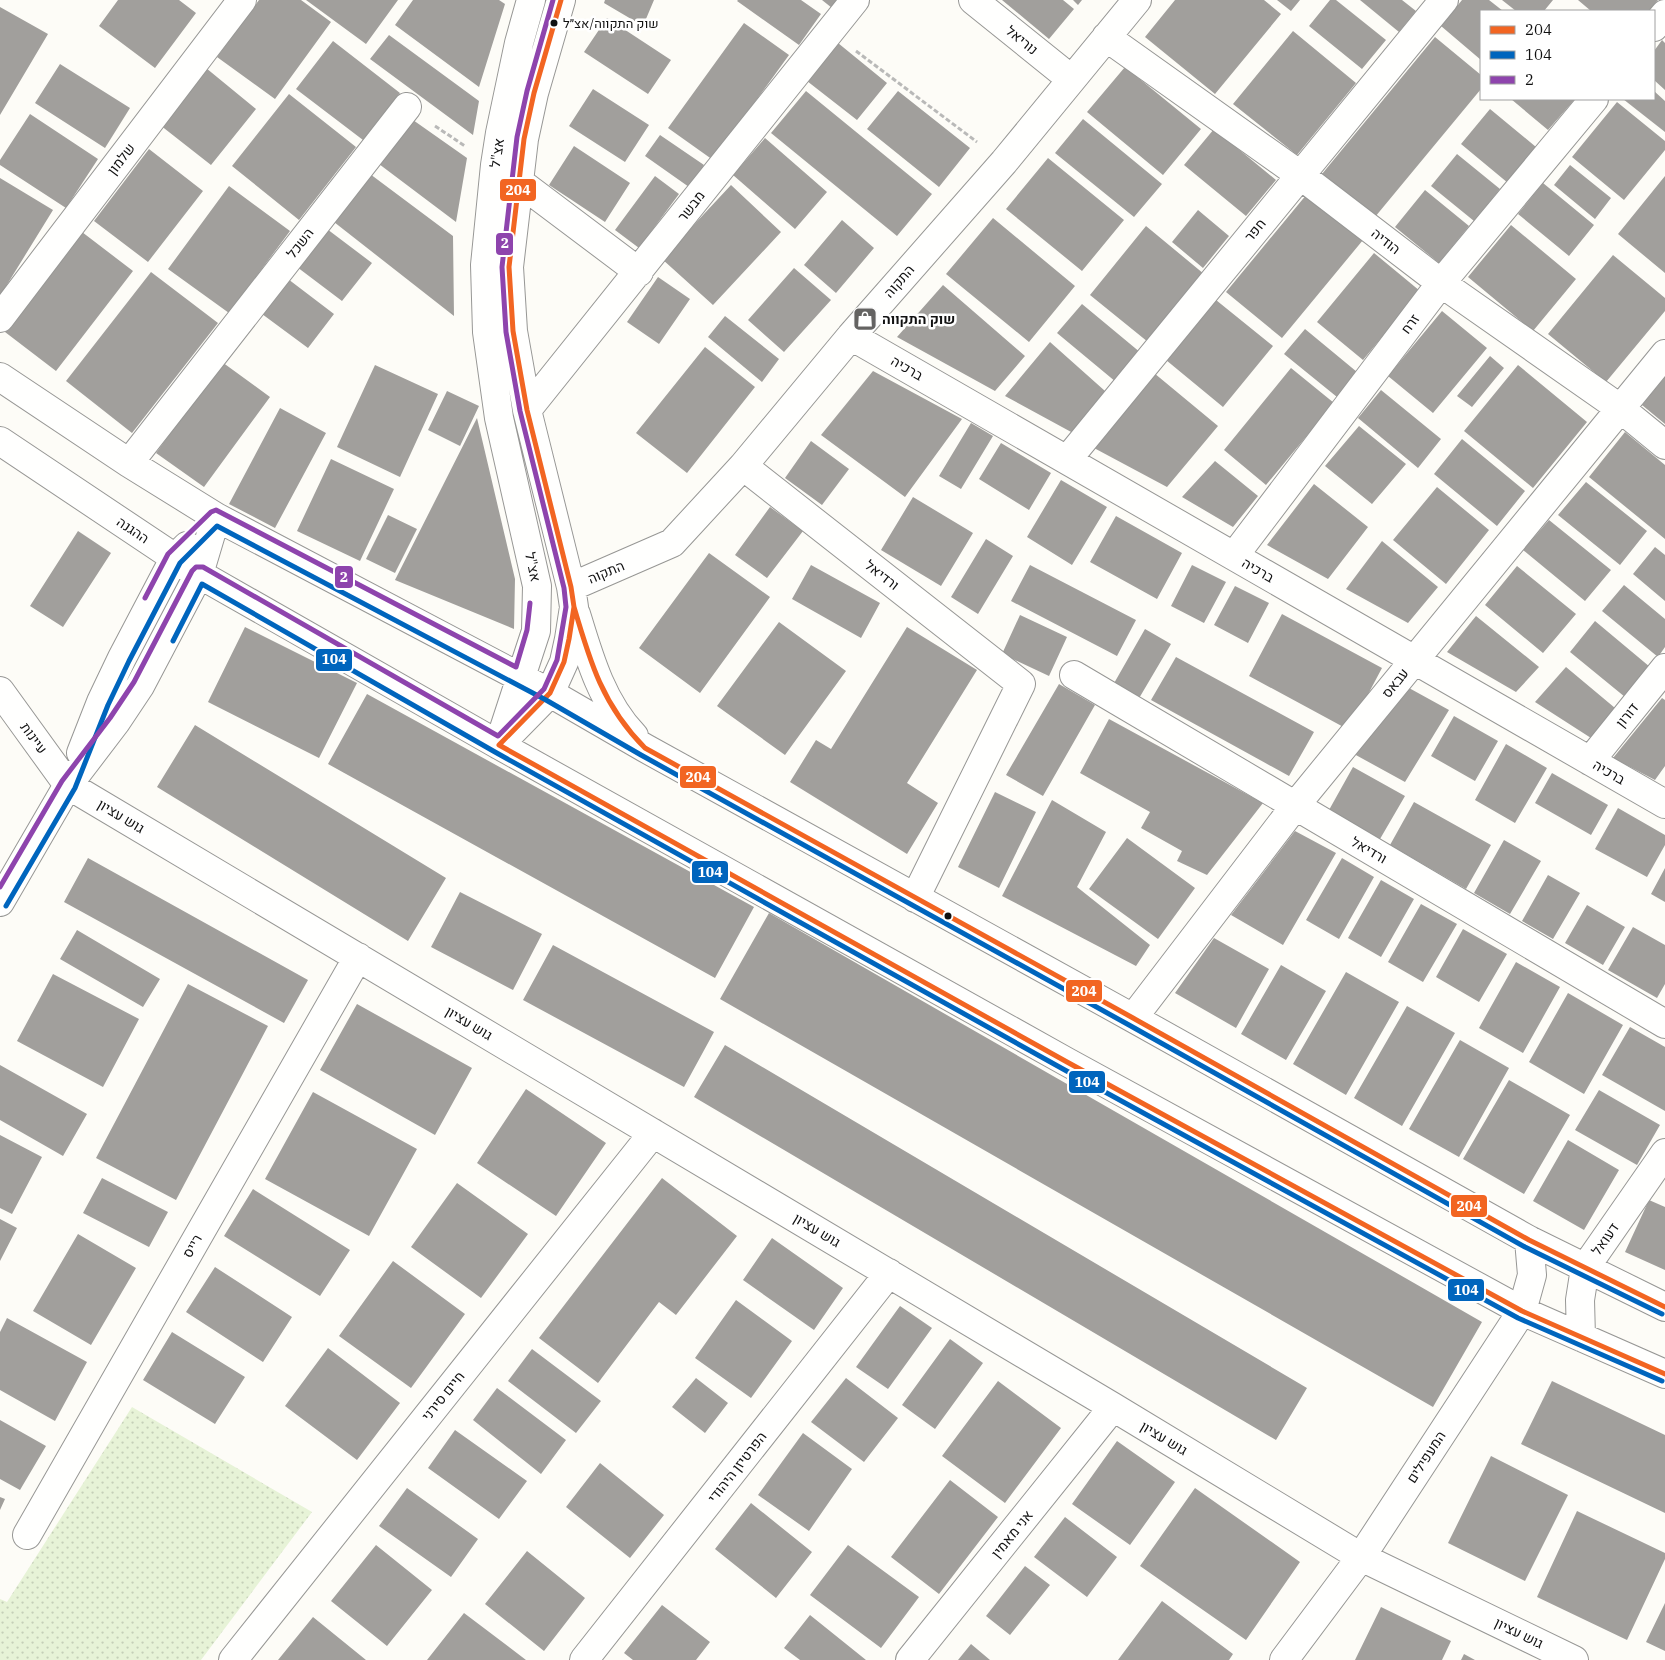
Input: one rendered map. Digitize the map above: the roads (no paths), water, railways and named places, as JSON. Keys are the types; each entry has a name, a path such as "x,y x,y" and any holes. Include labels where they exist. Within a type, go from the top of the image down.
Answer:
{"street":[{"name":"שלמון","path":"0,318 242,0"},
{"name":"אצ\"ל","path":"499,745 536,631 538,607 537,586 499,418 486,332 484,266 494,166 509,87 531,0"},
{"name":"אצ\"ל","path":"499,745 550,693 564,662 570,639 572,597 527,410 512,331 509,267 524,139 534,93 560,0"},
{"name":"מבשר","path":"527,410 855,0"},
{"name":"נוריאל","path":"973,0 1071,80"},
{"name":"התקוה","path":"572,597 672,544 743,466 851,336 1004,162 1136,0"},
{"name":"חפר","path":"1067,460 1444,0"},
{"path":"1655,26 1665,14"},
{"name":"הודיה","path":"1106,37 1300,175 1441,283 1621,409 1665,445"},
{"name":"זרח","path":"1234,556 1441,283 1593,100"},
{"name":"השכל","path":"128,463 407,107"},
{"path":"518,181 638,272"},
{"name":"ברכיה","path":"851,336 1665,804"},
{"name":"עבאס","path":"1133,1018 1295,806 1665,354"},
{"path":"0,377 128,463 216,517 550,693 645,748 1529,1240 1665,1307"},
{"name":"ההגנה","path":"0,441 174,559 499,745 1058,1057 1522,1311 1665,1374"},
{"name":"ורדיאל","path":"743,466 1021,684 915,898"},
{"path":"68,785 101,702 174,559 216,517"},
{"path":"0,902 68,785 116,722 140,686 199,574 216,517"},
{"path":"572,597 587,651 600,685 613,710 627,729 645,748"},
{"name":"דורון","path":"1590,761 1665,668"},
{"name":"ורדיאל","path":"1074,675 1665,1024"},
{"name":"עיינות","path":"0,691 68,785"},
{"name":"גוש עציון","path":"68,785 889,1273 1361,1557 1574,1660"},
{"name":"רייס","path":"27,1535 358,957"},
{"name":"חיים סירני","path":"233,1660 653,1133"},
{"name":"דעואל","path":"1581,1336 1580,1300 1585,1268 1665,1153"},
{"name":"המעפילים","path":"1284,1660 1361,1557 1522,1311 1532,1275 1529,1240"},
{"name":"הפרטיזן היהודי","path":"584,1660 889,1273"},
{"name":"אני מאמין","path":"910,1660 1113,1407"}],"place":[{"name":"שוק התקווה/אצ״ל","path":"554,23"},
{"name":"שוק התקווה","path":"865,319"}]}
